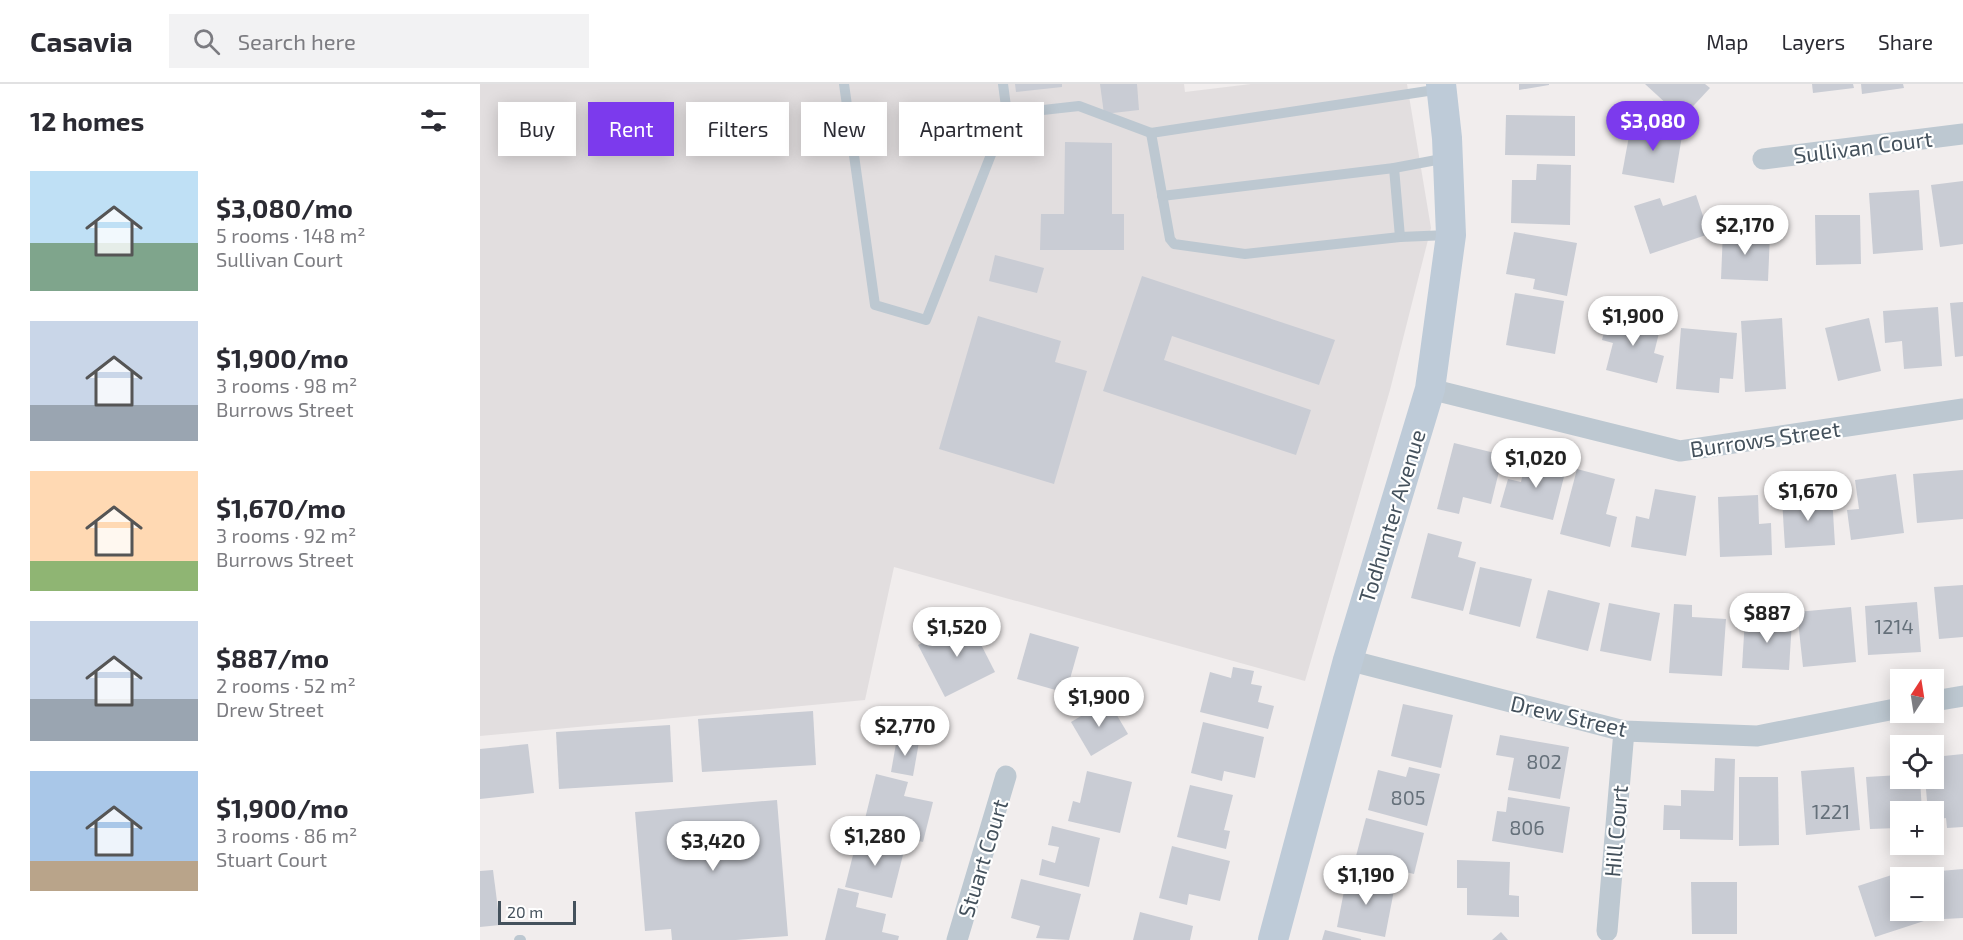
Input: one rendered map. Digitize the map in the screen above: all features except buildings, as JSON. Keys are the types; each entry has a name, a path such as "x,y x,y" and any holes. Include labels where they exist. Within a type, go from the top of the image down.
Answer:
{"street":[{"name":"Todhunter Avenue","path":"1273,940 1348,660 1430,389 1450,235 1441,87"},
{"name":"Sullivan Court","path":"1763,159 1963,134"},
{"name":"Burrows Street","path":"1430,389 1680,451 1963,409"},
{"name":"Drew Street","path":"1348,660 1623,731 1757,736 1890,710"},
{"path":"1944,700 1963,696"},
{"name":"Hill Court","path":"1607,931 1623,731"},
{"name":"Stuart Court","path":"957,940 1006,776"}],"lane":[{"path":"844,84 874,305 926,320 990,156"},
{"path":"1003,84 1005,102"},
{"path":"1044,110 1079,106 1151,133 1441,87"},
{"path":"1151,133 1170,239 1174,244 1208,251 1245,254 1400,237 1450,235"},
{"path":"1162,196 1394,168 1447,158"},
{"path":"1394,168 1400,237"}],"shaded area":[{"path":"480,84 1184,84 1185,92 1251,84 1407,84 1431,228 1390,390 1305,681 894,567 865,700 480,736"}]}
